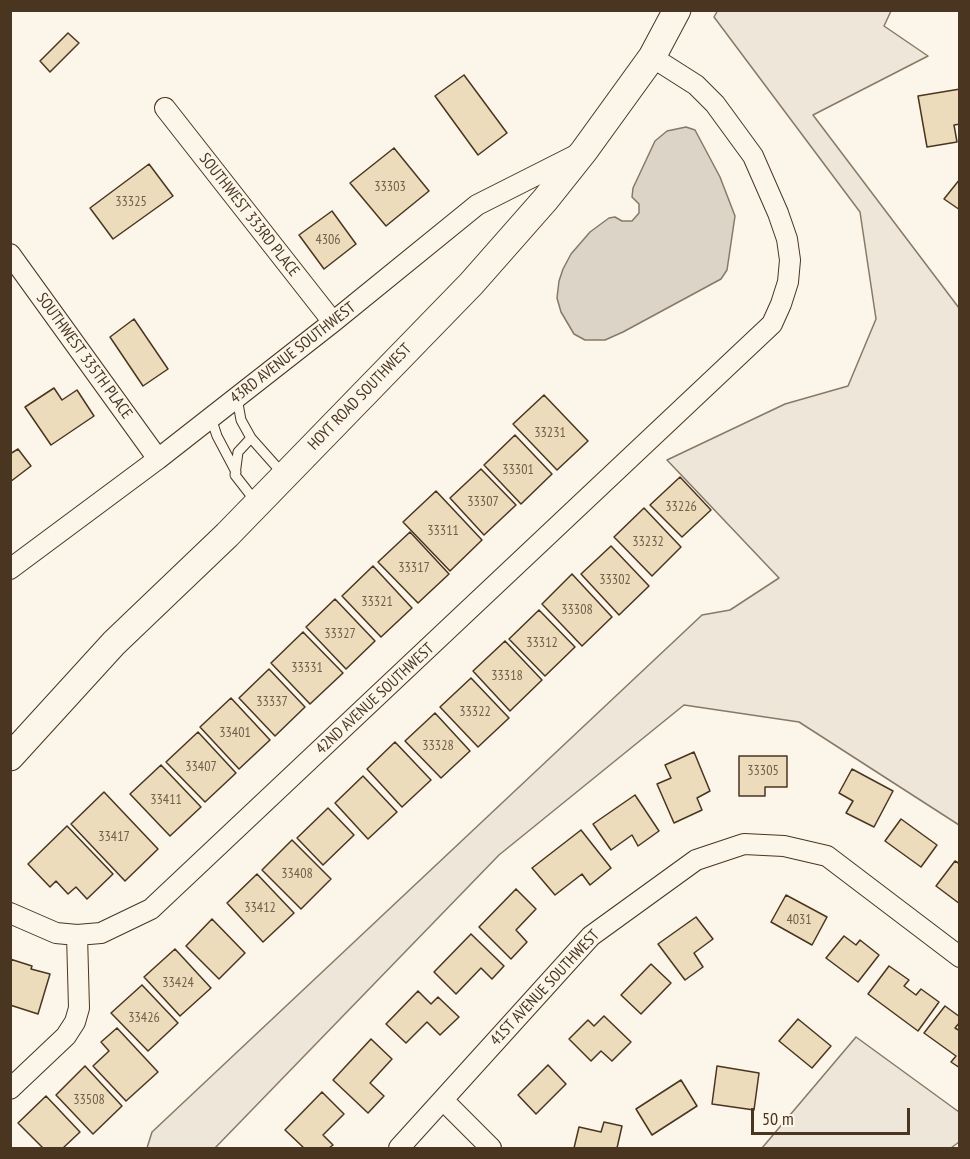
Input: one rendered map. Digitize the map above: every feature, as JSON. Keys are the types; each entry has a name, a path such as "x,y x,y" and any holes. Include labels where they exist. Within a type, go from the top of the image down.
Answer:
{"main road":[{"name":"HOYT ROAD SOUTHWEST","path":"10,757 114,643 257,504 471,284 545,200 584,151 652,57 677,10"}],"street":[{"name":"42ND AVENUE SOUTHWEST","path":"77,935 101,933 151,909 772,324 788,282 790,260 787,239 778,213 753,156 715,104 696,85 652,57"},
{"name":"SOUTHWEST 333RD PLACE","path":"165,108 333,322"},
{"name":"43RD AVENUE SOUTHWEST","path":"10,569 237,398 477,205 584,151"},
{"name":"SOUTHWEST 335TH PLACE","path":"10,254 158,459"},
{"name":"41ST AVENUE SOUTHWEST","path":"399,1149 591,936 696,860 744,844 784,846 827,856 960,957"},
{"path":"10,913 56,933 77,935 78,1008 75,1022 66,1036 10,1089"},
{"path":"444,1101 491,1149"}],"lane":[{"path":"237,398 241,420 251,438 284,476"},
{"path":"211,418 217,436 236,472"},
{"path":"251,438 238,452 235,475 257,504"}],"shaded area":[{"path":"718,10 891,11 884,26 928,56 813,115 959,308 959,825 799,722 684,705 499,855 215,1148 147,1148 152,1132 702,615 730,610 779,578 667,460 785,404 848,386 876,319 860,212 714,17"},
{"path":"686,127 695,130 720,177 735,216 727,270 721,279 623,332 605,340 585,340 574,334 561,312 557,298 563,269 571,254 590,232 609,218 632,221 639,213 639,204 632,197 633,188 655,141 667,131"},
{"path":"856,1037 959,1112 959,1142 951,1148 762,1148"}],"building":[{"path":"68,33 79,43 50,72 40,61"},
{"path":"464,75 507,133 478,155 435,96"},
{"path":"960,89 960,124 954,125 957,142 927,147 918,96"},
{"path":"394,148 429,191 386,226 350,183"},
{"path":"149,164 173,196 113,239 90,208"},
{"path":"960,179 960,210 944,199"},
{"path":"332,211 356,244 324,269 299,235"},
{"path":"134,319 168,369 143,386 110,337"},
{"path":"54,388 62,400 77,390 94,416 51,445 25,407"},
{"path":"544,395 588,441 557,470 513,424"},
{"path":"515,435 552,474 521,504 484,465"},
{"path":"18,449 31,466 10,482 10,454"},
{"path":"481,469 516,505 484,535 450,498"},
{"path":"680,477 711,510 682,537 650,505"},
{"path":"436,491 482,540 450,571 403,522"},
{"path":"644,508 681,547 652,576 614,537"},
{"path":"410,532 449,574 418,603 378,562"},
{"path":"611,546 649,586 619,615 581,574"},
{"path":"373,566 412,608 381,637 342,596"},
{"path":"572,574 612,617 582,646 542,604"},
{"path":"335,599 375,641 346,669 306,627"},
{"path":"539,610 575,647 545,676 509,639"},
{"path":"303,632 343,673 310,704 271,663"},
{"path":"505,641 542,680 510,711 473,671"},
{"path":"269,669 305,707 275,736 239,698"},
{"path":"471,678 509,718 478,747 440,707"},
{"path":"231,698 270,740 239,769 200,727"},
{"path":"435,713 470,751 441,778 405,741"},
{"path":"198,732 236,773 205,802 166,762"},
{"path":"395,742 431,780 402,807 367,769"},
{"path":"694,752 710,791 697,798 702,810 674,823 657,784 671,778 665,765"},
{"path":"739,756 787,756 787,787 765,787 765,796 739,796"},
{"path":"161,765 201,807 170,836 130,794"},
{"path":"852,769 893,791 874,827 846,813 853,801 839,793"},
{"path":"363,776 397,812 368,839 335,803"},
{"path":"104,792 158,849 125,881 71,824"},
{"path":"635,795 659,831 638,846 632,835 611,850 593,824"},
{"path":"328,808 354,835 323,865 297,838"},
{"path":"901,819 937,845 921,867 885,841"},
{"path":"67,826 113,874 87,899 76,887 68,894 56,881 50,887 28,864"},
{"path":"581,830 611,868 590,885 582,874 555,895 532,868"},
{"path":"292,840 331,879 301,909 262,870"},
{"path":"955,861 960,864 960,904 936,886"},
{"path":"257,874 294,913 263,942 227,903"},
{"path":"516,889 536,909 516,930 527,942 511,959 479,927"},
{"path":"786,895 827,917 812,945 771,922"},
{"path":"696,917 713,939 694,953 703,967 685,980 658,944"},
{"path":"212,919 245,953 219,979 186,946"},
{"path":"471,934 504,966 492,979 481,968 456,994 434,972"},
{"path":"844,936 856,945 860,940 879,955 858,982 826,958"},
{"path":"175,949 211,988 180,1016 144,977"},
{"path":"10,959 32,966 31,969 50,974 38,1014 10,1005"},
{"path":"651,964 671,983 641,1014 621,995"},
{"path":"889,966 909,980 904,986 916,995 921,989 939,1002 918,1031 868,994"},
{"path":"142,985 178,1023 148,1051 111,1013"},
{"path":"418,991 431,1004 438,997 459,1017 440,1035 427,1022 406,1043 386,1024"},
{"path":"945,1006 960,1017 960,1022 955,1028 960,1031 960,1068 951,1062 956,1056 924,1033"},
{"path":"604,1016 631,1042 612,1061 601,1051 591,1061 569,1039 588,1020 594,1026"},
{"path":"798,1019 831,1046 812,1068 779,1041"},
{"path":"117,1028 158,1072 126,1101 93,1066 109,1051 101,1042"},
{"path":"371,1039 392,1059 370,1083 384,1096 368,1113 333,1080"},
{"path":"548,1065 566,1084 536,1114 518,1095"},
{"path":"85,1066 122,1106 93,1134 56,1095"},
{"path":"717,1066 759,1073 754,1110 712,1104"},
{"path":"681,1080 697,1106 652,1135 636,1109"},
{"path":"322,1092 344,1114 323,1135 333,1145 329,1148 304,1148 285,1130"},
{"path":"46,1096 80,1132 63,1148 43,1148 18,1123"},
{"path":"604,1122 622,1126 617,1148 574,1148 579,1127 601,1132"}]}
